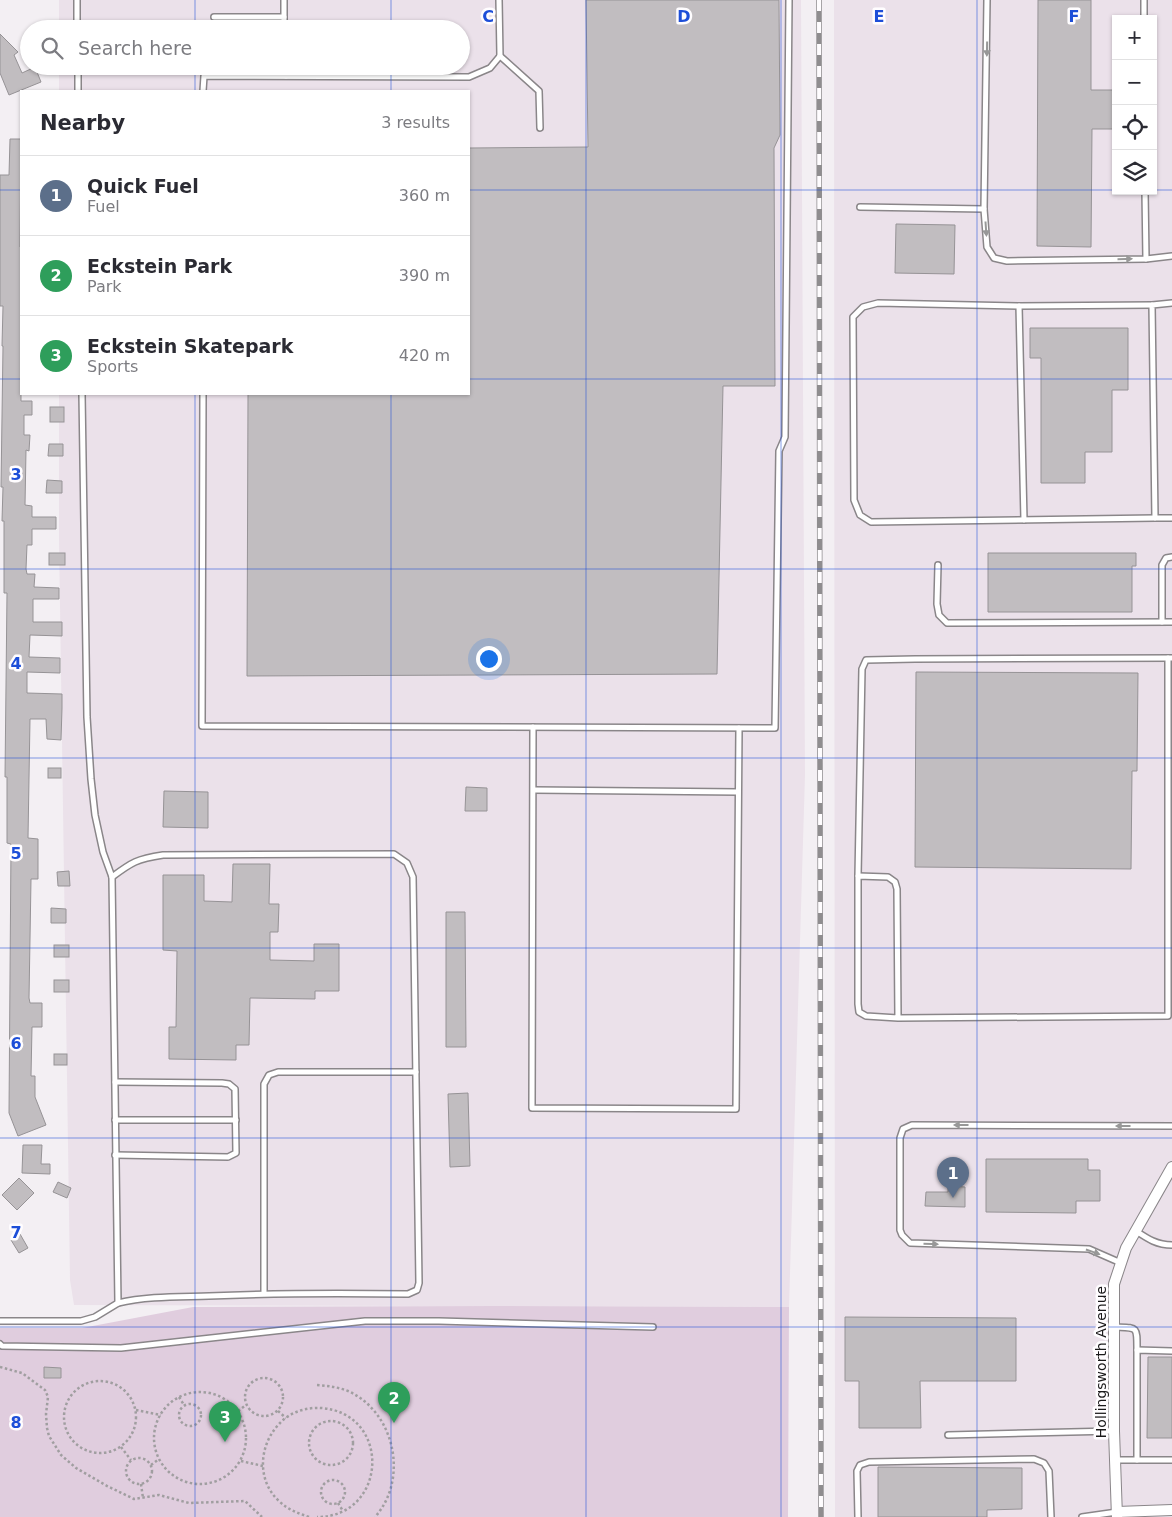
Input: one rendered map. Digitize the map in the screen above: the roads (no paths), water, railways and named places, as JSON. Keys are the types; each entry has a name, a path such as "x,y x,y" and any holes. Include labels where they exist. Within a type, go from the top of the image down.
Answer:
{"street":[{"name":"Hollingsworth Avenue","path":"1117,1514 1114,1431 1114,1284 1126,1248 1172,1167"},
{"path":"1117,1514 1172,1510"}],"lane":[{"path":"77,0 77,20"},
{"path":"214,17 284,17 284,0"},
{"path":"204,90 204,76 469,77 490,68 500,56 499,0"},
{"path":"203,395 202,726 776,728 779,451 784,437 789,0"},
{"path":"987,0 984,209 987,247 994,258 1007,261 1146,259 1172,256"},
{"path":"1144,0 1144,15"},
{"path":"500,56 538,91 540,128"},
{"path":"78,75 78,90"},
{"path":"1145,195 1146,259"},
{"path":"860,208 984,209"},
{"path":"1172,303 1019,306 878,303 863,307 854,317 854,500 860,515 871,522 1172,518"},
{"path":"1152,304 1155,518"},
{"path":"1019,306 1024,520"},
{"path":"82,395 87,708 91,779 95,815 112,878 118,1303"},
{"path":"1162,622 1162,565 1166,558 1172,557"},
{"path":"938,565 937,604 939,615 947,623 1172,622"},
{"path":"1170,658 1170,1016 898,1018 866,1016 859,1012 858,876 862,669 866,660 1170,658"},
{"path":"533,728 532,1108 736,1109 739,728"},
{"path":"534,790 738,792"},
{"path":"0,1321 81,1321 94,1318 118,1303 157,1298 264,1293 408,1294 416,1290 419,1282 413,877 407,863 394,854 163,855 143,858 131,863 112,878"},
{"path":"858,876 888,877 895,882 897,889 898,1018"},
{"path":"264,1293 264,1084 269,1075 278,1072 416,1072"},
{"path":"115,1082 228,1084 235,1089 236,1120 236,1153 228,1157 115,1156"},
{"path":"115,1120 236,1120"},
{"path":"1121,1263 1089,1249 910,1243 900,1230 900,1138 903,1129 912,1125 1172,1126"},
{"path":"1136,1231 1151,1242 1172,1245"},
{"path":"0,1344 2,1346 121,1348 365,1321 439,1321 653,1327"},
{"path":"1113,1327 1131,1327 1137,1332 1137,1460"},
{"path":"1137,1350 1172,1351"},
{"path":"948,1435 1114,1431"},
{"path":"858,1517 857,1471 860,1465 869,1462 1034,1459 1044,1463 1049,1471 1051,1517"},
{"path":"1115,1460 1172,1460"},
{"path":"1082,1517 1117,1514"}],"railway":[{"path":"819,0 821,1517"}],"place":[{"name":"Quick Fuel","path":"953,1198"},
{"name":"Eckstein Park","path":"394,1423"},
{"name":"Eckstein Skatepark","path":"225,1442"}]}
